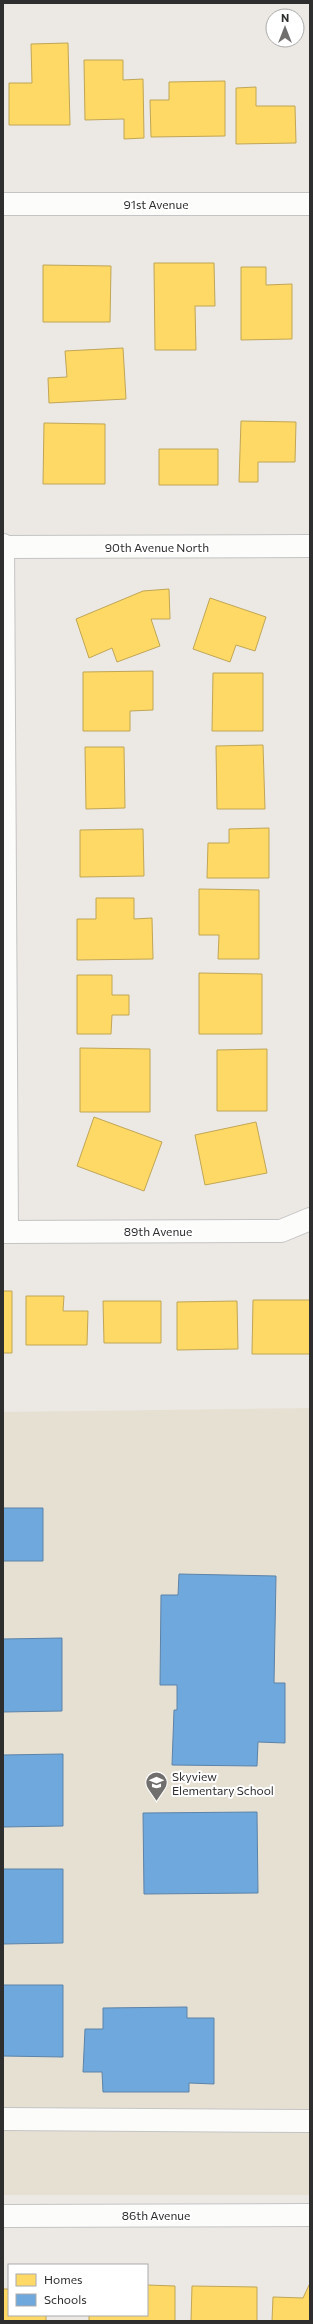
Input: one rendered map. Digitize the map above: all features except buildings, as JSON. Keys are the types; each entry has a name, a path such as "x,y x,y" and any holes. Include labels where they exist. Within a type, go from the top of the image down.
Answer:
{"street":[{"name":"91st Avenue","path":"3,204 310,204"},
{"name":"90th Avenue North","path":"3,546 310,546"},
{"path":"3,546 5,1232"},
{"name":"89th Avenue","path":"5,1232 281,1231 310,1219"},
{"path":"3,2119 310,2120"},
{"name":"86th Avenue","path":"3,2216 310,2215"}],"shaded area":[{"name":"Skyview Elementary School","path":"310,1408 310,2195 3,2195 3,1412"}],"place":[{"name":"Skyview Elementary School","path":"156,1802"}]}
